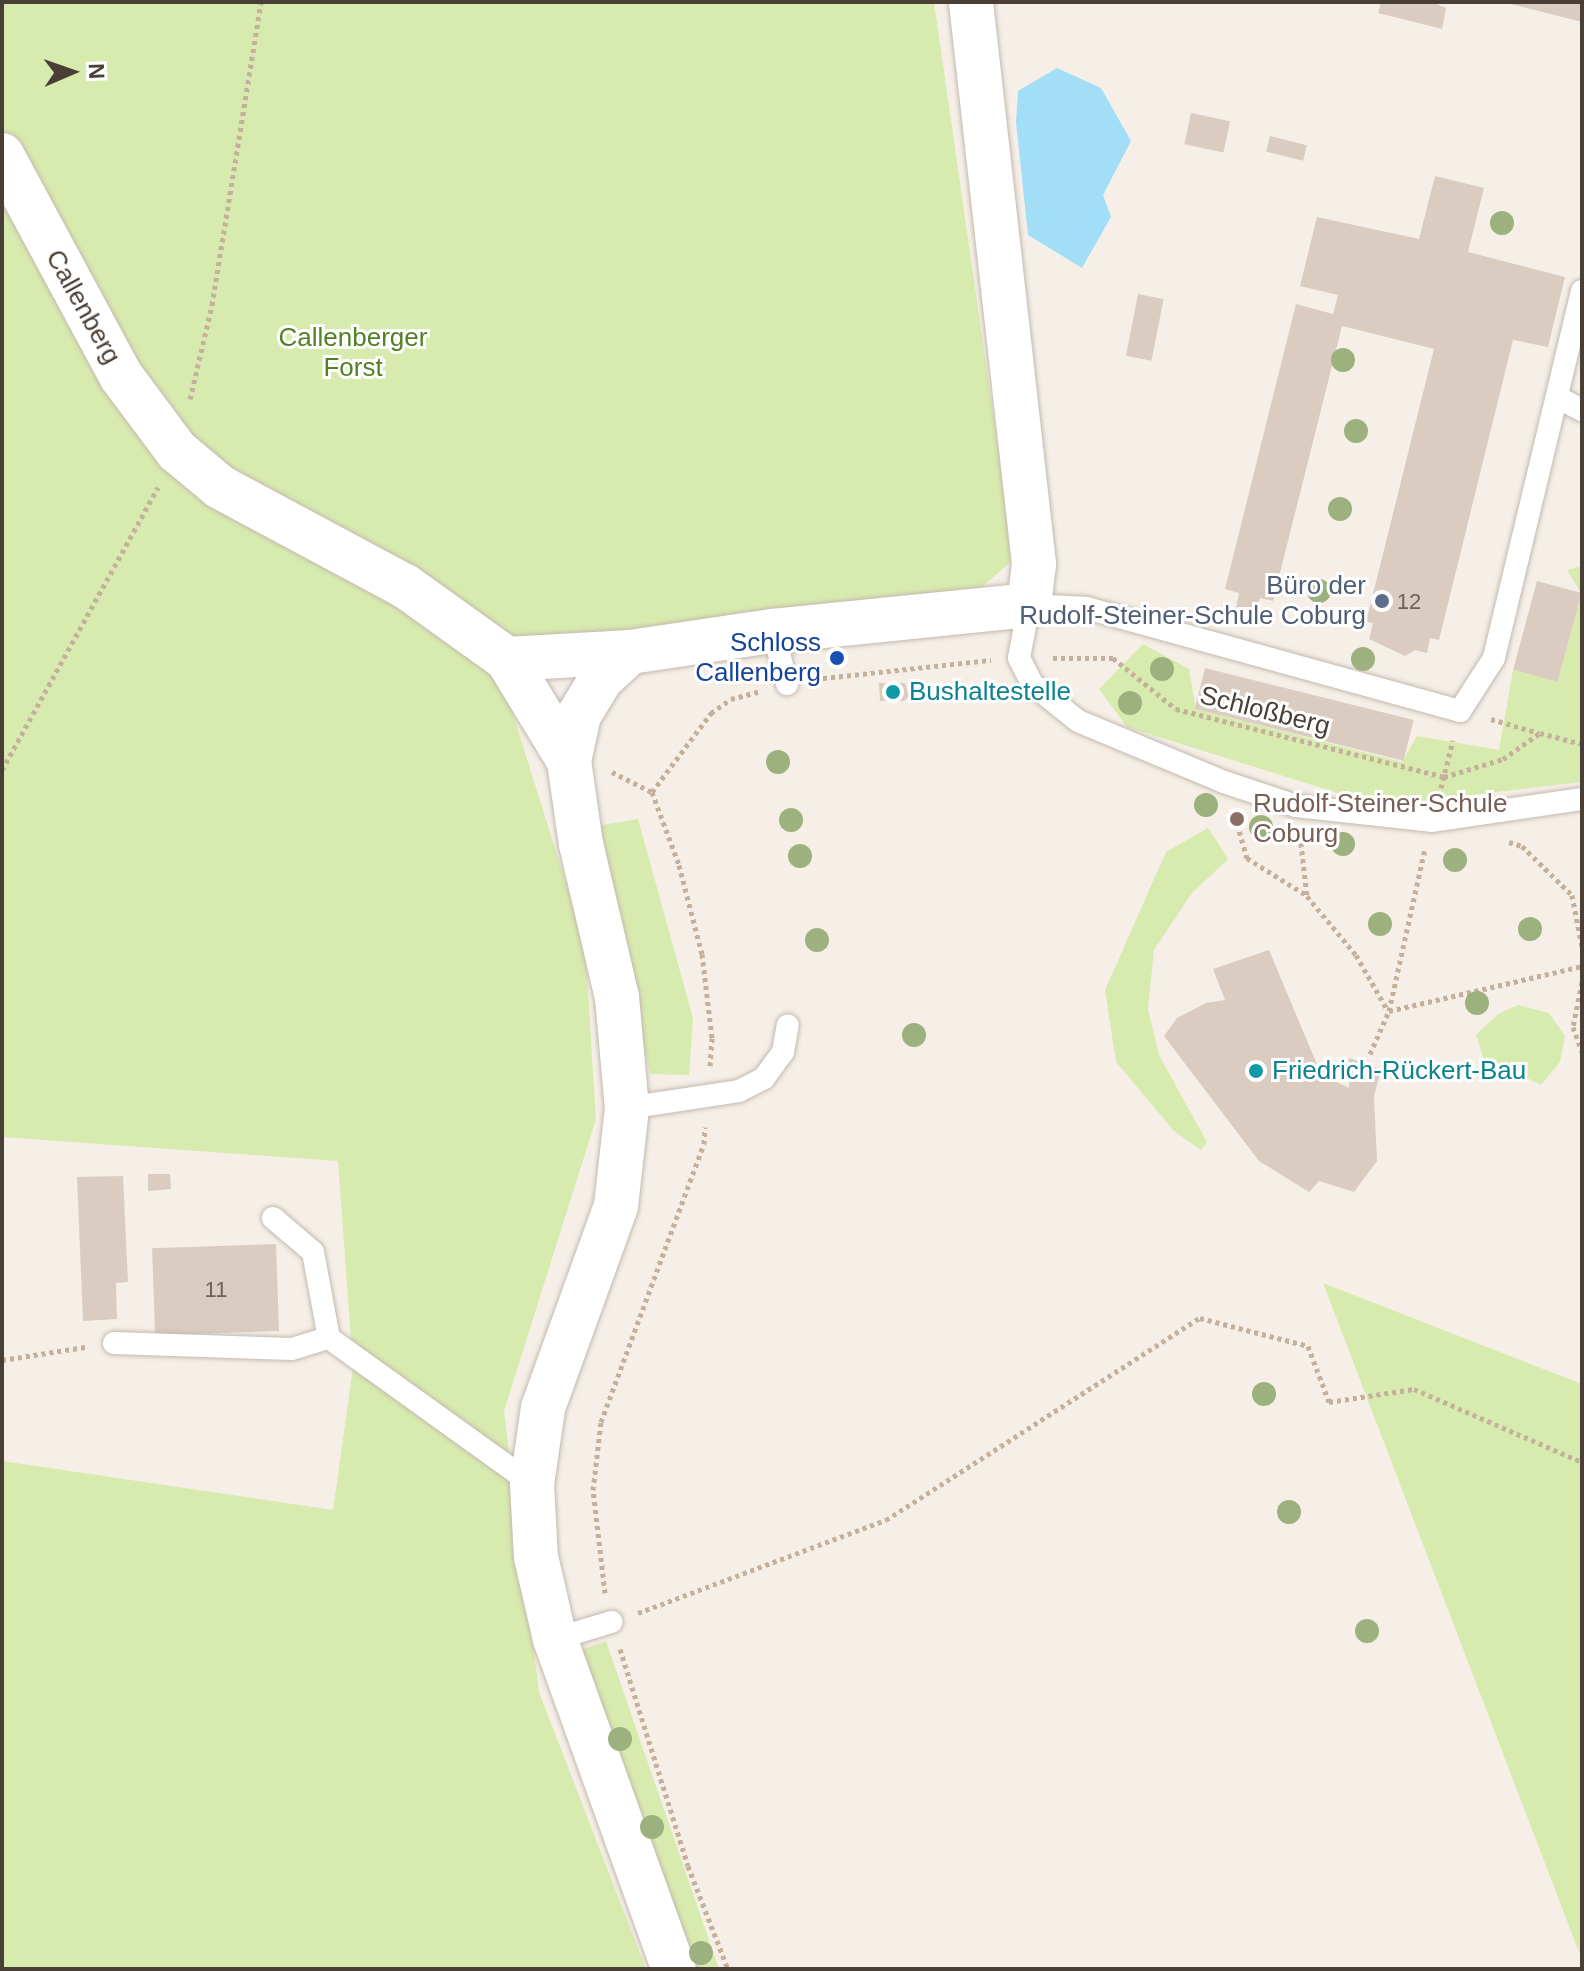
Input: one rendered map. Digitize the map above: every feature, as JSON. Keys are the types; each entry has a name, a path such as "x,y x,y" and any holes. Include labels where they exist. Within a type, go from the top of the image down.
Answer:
{"street":[{"path":"569,761 507,659 630,652 773,631 1029,605 1034,564 971,2"},
{"name":"Callenberg","path":"2,155 121,376 177,451 220,487 405,586 507,659"},
{"path":"630,652 601,679 579,715 569,761 581,844 617,997 627,1108 616,1206 543,1408 532,1484 536,1557 555,1639 674,1969"}],"lane":[{"path":"1582,291 1559,398 1494,658 1460,711 1087,608 1029,605 1019,658 1032,684 1078,721 1224,782 1296,806 1431,821 1582,799"},
{"path":"1559,398 1582,410"},
{"path":"773,631 787,684"},
{"path":"627,1108 739,1091 764,1078 783,1052 788,1025"},
{"path":"273,1218 313,1252 329,1338 532,1484"},
{"path":"114,1343 292,1349 329,1338"},
{"path":"555,1639 611,1622"}],"path":[{"path":"2,770 177,451 212,305 261,2"},
{"name":"Schloßberg","path":"707,1095 712,1038 702,954 679,865 652,792 711,713 731,699 787,684 861,671 1019,658 1113,658 1176,709 1444,777 1503,759 1540,733 1582,744"},
{"path":"1224,782 1247,858 1307,896 1356,955 1389,1011"},
{"path":"1296,806 1307,896"},
{"path":"1370,1054 1389,1011 1431,821"},
{"path":"1507,841 1522,846 1572,895 1582,947"},
{"path":"1389,1011 1582,966"},
{"path":"1582,982 1573,1027 1582,1052"},
{"path":"707,1095 704,1144 601,1422 593,1490 597,1556 611,1622 688,1866 728,1969"},
{"path":"611,1622 677,1602 886,1520 1200,1318 1308,1346 1329,1402 1414,1389 1582,1462"},
{"path":"2,1360 114,1343"}],"green space":[{"name":"Callenberger Forst","path":"2,2 934,2 1014,559 975,593 609,643 507,695 585,944 596,1119 504,1411 539,1692 646,1969 2,1969 2,1461 333,1510 353,1368 338,1161 2,1137"},
{"path":"1582,566 1582,782 1379,806 1127,727 1099,689 1143,644 1189,669 1196,709 1402,762 1417,736 1499,750 1513,670 1558,681 1581,593 1567,570"},
{"path":"638,819 693,1018 689,1075 650,1074 596,826"},
{"path":"1208,828 1228,859 1192,893 1154,950 1148,1009 1159,1055 1207,1142 1201,1150 1174,1131 1116,1062 1105,990 1166,852"},
{"path":"1518,1005 1549,1013 1565,1036 1560,1062 1541,1085 1483,1057 1476,1035 1498,1014"},
{"path":"1323,1283 1582,1384 1582,1960"},
{"path":"606,1641 719,1969 692,1969 582,1649"}],"water":[{"path":"1057,68 1101,88 1131,141 1103,195 1111,217 1082,268 1028,235 1016,122 1018,91"}],"building":[{"path":"1381,2 1432,2 1446,8 1442,29 1378,13"},
{"path":"1507,2 1582,2 1582,22 1507,3"},
{"path":"1191,113 1230,121 1223,153 1184,144"},
{"path":"1270,136 1307,145 1303,161 1266,152"},
{"path":"1435,176 1484,188 1468,252 1565,277 1548,347 1513,340 1439,640 1430,638 1427,653 1415,650 1405,656 1369,639 1373,623 1366,622 1434,349 1342,326 1273,601 1260,598 1256,613 1236,608 1239,593 1225,589 1296,304 1333,314 1338,295 1300,286 1317,217 1419,239"},
{"path":"1138,294 1164,299 1152,361 1126,356"},
{"path":"1537,581 1581,593 1558,682 1513,670"},
{"path":"1205,668 1414,720 1403,761 1195,709"},
{"name":"Bushaltestelle","path":"879,683 905,683 909,696 904,701 880,701"},
{"name":"Friedrich-Rückert-Bau","path":"1269,950 1321,1074 1349,1088 1349,1058 1381,1069 1374,1096 1377,1161 1354,1192 1319,1181 1309,1192 1259,1161 1164,1036 1177,1018 1206,1003 1225,1000 1213,969"},
{"path":"148,1174 170,1174 171,1189 148,1191"},
{"path":"123,1176 128,1282 116,1283 117,1319 83,1321 77,1177"},
{"path":"276,1244 279,1331 155,1335 152,1248"}],"place":[{"name":"Büro der Rudolf-Steiner-Schule Coburg","path":"1382,601"},
{"name":"Schloss Callenberg","path":"837,658"},
{"name":"Bushaltestelle","path":"893,692"},
{"name":"Rudolf-Steiner-Schule Coburg","path":"1237,819"},
{"name":"Friedrich-Rückert-Bau","path":"1256,1071"}]}
